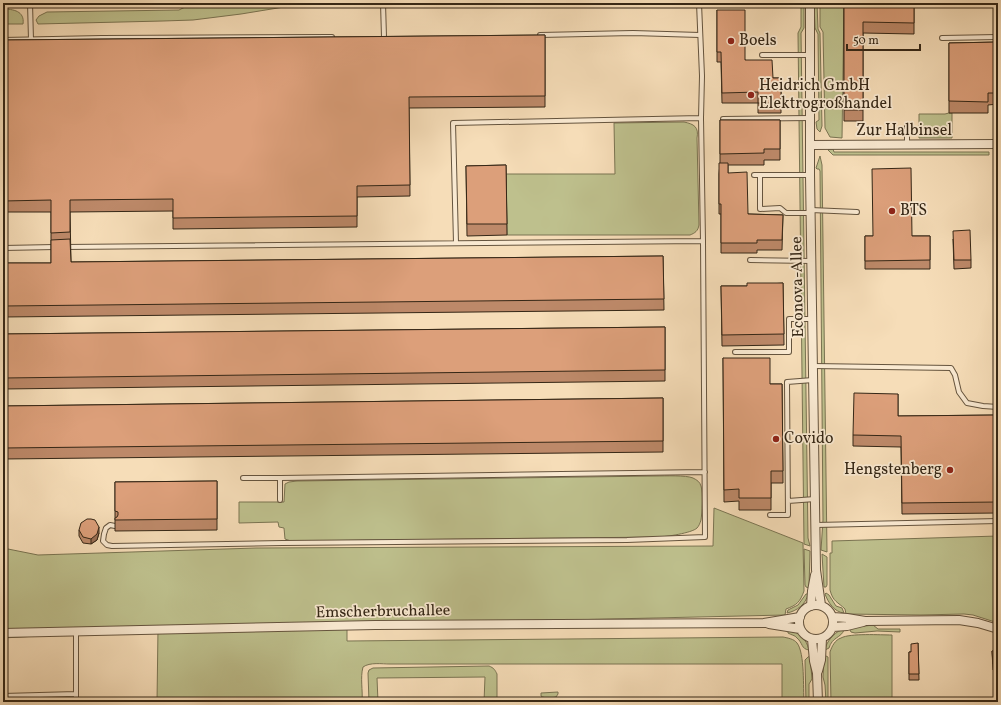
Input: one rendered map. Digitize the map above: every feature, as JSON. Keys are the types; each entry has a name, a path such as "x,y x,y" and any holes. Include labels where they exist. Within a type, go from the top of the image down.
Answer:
{"street":[{"name":"Econova-Allee","path":"810,3 810,212 813,319 816,570 821,606"},
{"name":"Zur Halbinsel","path":"810,145 998,144"},
{"name":"Econova-Allee","path":"811,606 816,570"},
{"path":"816,605 821,606 830,611 834,622 833,627 827,636 812,639 800,629 800,617 806,608 816,605"},
{"name":"Emscherbruchallee","path":"3,632 375,625 764,623 800,617"},
{"path":"833,617 865,621 958,620 978,623 998,630"},
{"path":"833,627 847,626 865,621"},
{"name":"Emscherbruchallee","path":"764,623 800,629"},
{"path":"817,674 821,660 822,638"},
{"path":"812,639 817,674 818,702"}],"lane":[{"path":"30,3 31,40"},
{"path":"383,3 384,36"},
{"path":"115,526 110,525 106,528 103,541 107,545 620,540 705,537 701,118 702,76 699,3"},
{"path":"537,35 633,33 700,35"},
{"path":"376,37 392,36"},
{"path":"3,40 337,37"},
{"path":"942,38 998,37"},
{"path":"762,55 810,55"},
{"path":"456,243 453,123 701,118"},
{"path":"723,119 810,118"},
{"path":"907,128 907,145"},
{"path":"754,175 810,175"},
{"path":"760,175 760,208 780,208 786,213 857,212"},
{"path":"3,248 703,241"},
{"path":"750,260 812,261"},
{"path":"735,352 789,352 789,319 813,319"},
{"path":"813,366 951,368 955,376 959,392 967,403 998,407"},
{"path":"770,515 788,515 787,382 814,380"},
{"path":"243,478 705,472"},
{"path":"280,478 280,500"},
{"path":"788,501 815,499"},
{"path":"816,525 998,522"},
{"path":"76,631 76,702"},
{"path":"3,696 76,694"}],"green space":[{"path":"814,3 817,3 818,29 820,33 822,126 820,132 817,129 816,122 819,120 818,34 815,28"},
{"path":"820,3 844,3 842,138 830,137 825,128 823,32 820,27"},
{"path":"801,4 804,4 804,28 801,33 808,538 810,546 804,544 798,33 801,27"},
{"path":"185,7 284,7 193,20 38,24 36,20 39,16 47,12 179,10"},
{"path":"3,9 18,12 22,16 23,24 3,24"},
{"path":"952,113 952,138 919,138 919,114"},
{"path":"684,122 693,125 697,131 699,225 697,230 690,235 507,235 505,174 615,174 614,123"},
{"path":"833,149 834,152 989,152 989,155 833,155 828,150"},
{"path":"820,156 822,165 827,552 821,550 823,520 820,171 816,168"},
{"path":"686,476 693,478 701,485 701,520 697,528 694,530 658,537 291,541 285,539 284,528 279,527 278,522 239,523 239,502 284,502 285,484 297,481"},
{"path":"714,508 803,543 804,591 798,603 786,609 785,615 347,625 347,641 783,637 791,639 797,643 800,648 803,671 804,702 782,702 782,664 369,664 363,667 362,702 157,702 158,629 3,638 3,548 38,555 256,548 713,546"},
{"path":"998,536 998,623 973,615 964,614 846,614 845,609 834,599 831,594 830,553 832,553 832,541"},
{"path":"804,549 810,551 809,588 805,585"},
{"path":"822,554 827,557 826,587 824,587"},
{"path":"826,593 836,606 842,608 844,613 837,611 832,606 826,597"},
{"path":"806,594 808,594 807,598 800,606 794,611 787,613 788,610 798,605"},
{"path":"873,625 878,629 900,629 900,632 877,631 855,633 851,632 849,628"},
{"path":"788,630 796,632 802,636 809,650 803,647 796,637 788,633"},
{"path":"841,630 844,630 843,633 830,644 829,648 825,650 831,638"},
{"path":"851,635 892,635 892,702 831,702 830,652 835,642 845,636"},
{"path":"824,655 828,657 828,702 826,702 823,677"},
{"path":"810,656 812,679 809,684 809,702 806,702 805,660"},
{"path":"489,666 494,669 497,674 497,702 484,702 485,677 377,678 378,702 369,702 368,673 369,670 373,668"},
{"path":"558,692 556,697 546,698 541,696 541,693"}],"building":[{"path":"844,3 914,3 914,23 863,22 863,110 844,110"},
{"path":"717,10 745,10 745,60 772,60 773,78 781,78 781,103 758,103 758,92 722,93 721,52 717,52"},
{"path":"545,35 545,96 409,97 410,185 357,186 357,216 173,218 173,199 70,200 70,232 51,233 51,200 3,201 3,40"},
{"path":"998,42 998,93 988,93 988,102 949,101 949,43"},
{"path":"720,120 780,120 780,149 764,149 764,153 720,154"},
{"path":"719,163 728,163 728,173 747,172 748,214 783,215 782,240 757,240 757,243 721,243"},
{"path":"506,165 507,224 467,224 466,166"},
{"name":"BTS","path":"911,168 912,236 930,236 930,260 865,261 865,236 873,236 872,169"},
{"path":"970,230 971,260 954,260 953,231"},
{"path":"998,238 998,368 997,368"},
{"path":"70,239 71,262 663,256 664,299 3,306 3,263 51,263 51,240"},
{"path":"747,283 783,283 784,334 722,335 721,286 747,286"},
{"path":"665,327 665,370 3,378 3,334"},
{"path":"723,358 770,358 770,384 782,384 783,471 771,471 771,498 739,498 739,489 724,490"},
{"name":"Hengstenberg","path":"854,393 898,394 898,416 998,415 998,502 902,503 901,436 853,435"},
{"path":"663,398 663,441 3,448 3,406"},
{"path":"217,481 217,519 115,520 118,512 115,511 115,482"},
{"path":"87,519 95,520 99,527 97,534 91,539 83,537 79,530 81,523"},
{"path":"918,643 919,674 909,674 909,652 911,652 911,644"},
{"path":"992,651 998,651 998,664 993,664"}],"place":[{"name":"Boels","path":"731,41"},
{"name":"Heidrich GmbH Elektrogroßhandel","path":"751,95"},
{"name":"BTS","path":"892,211"},
{"name":"Covido","path":"776,439"},
{"name":"Hengstenberg","path":"950,470"}]}
